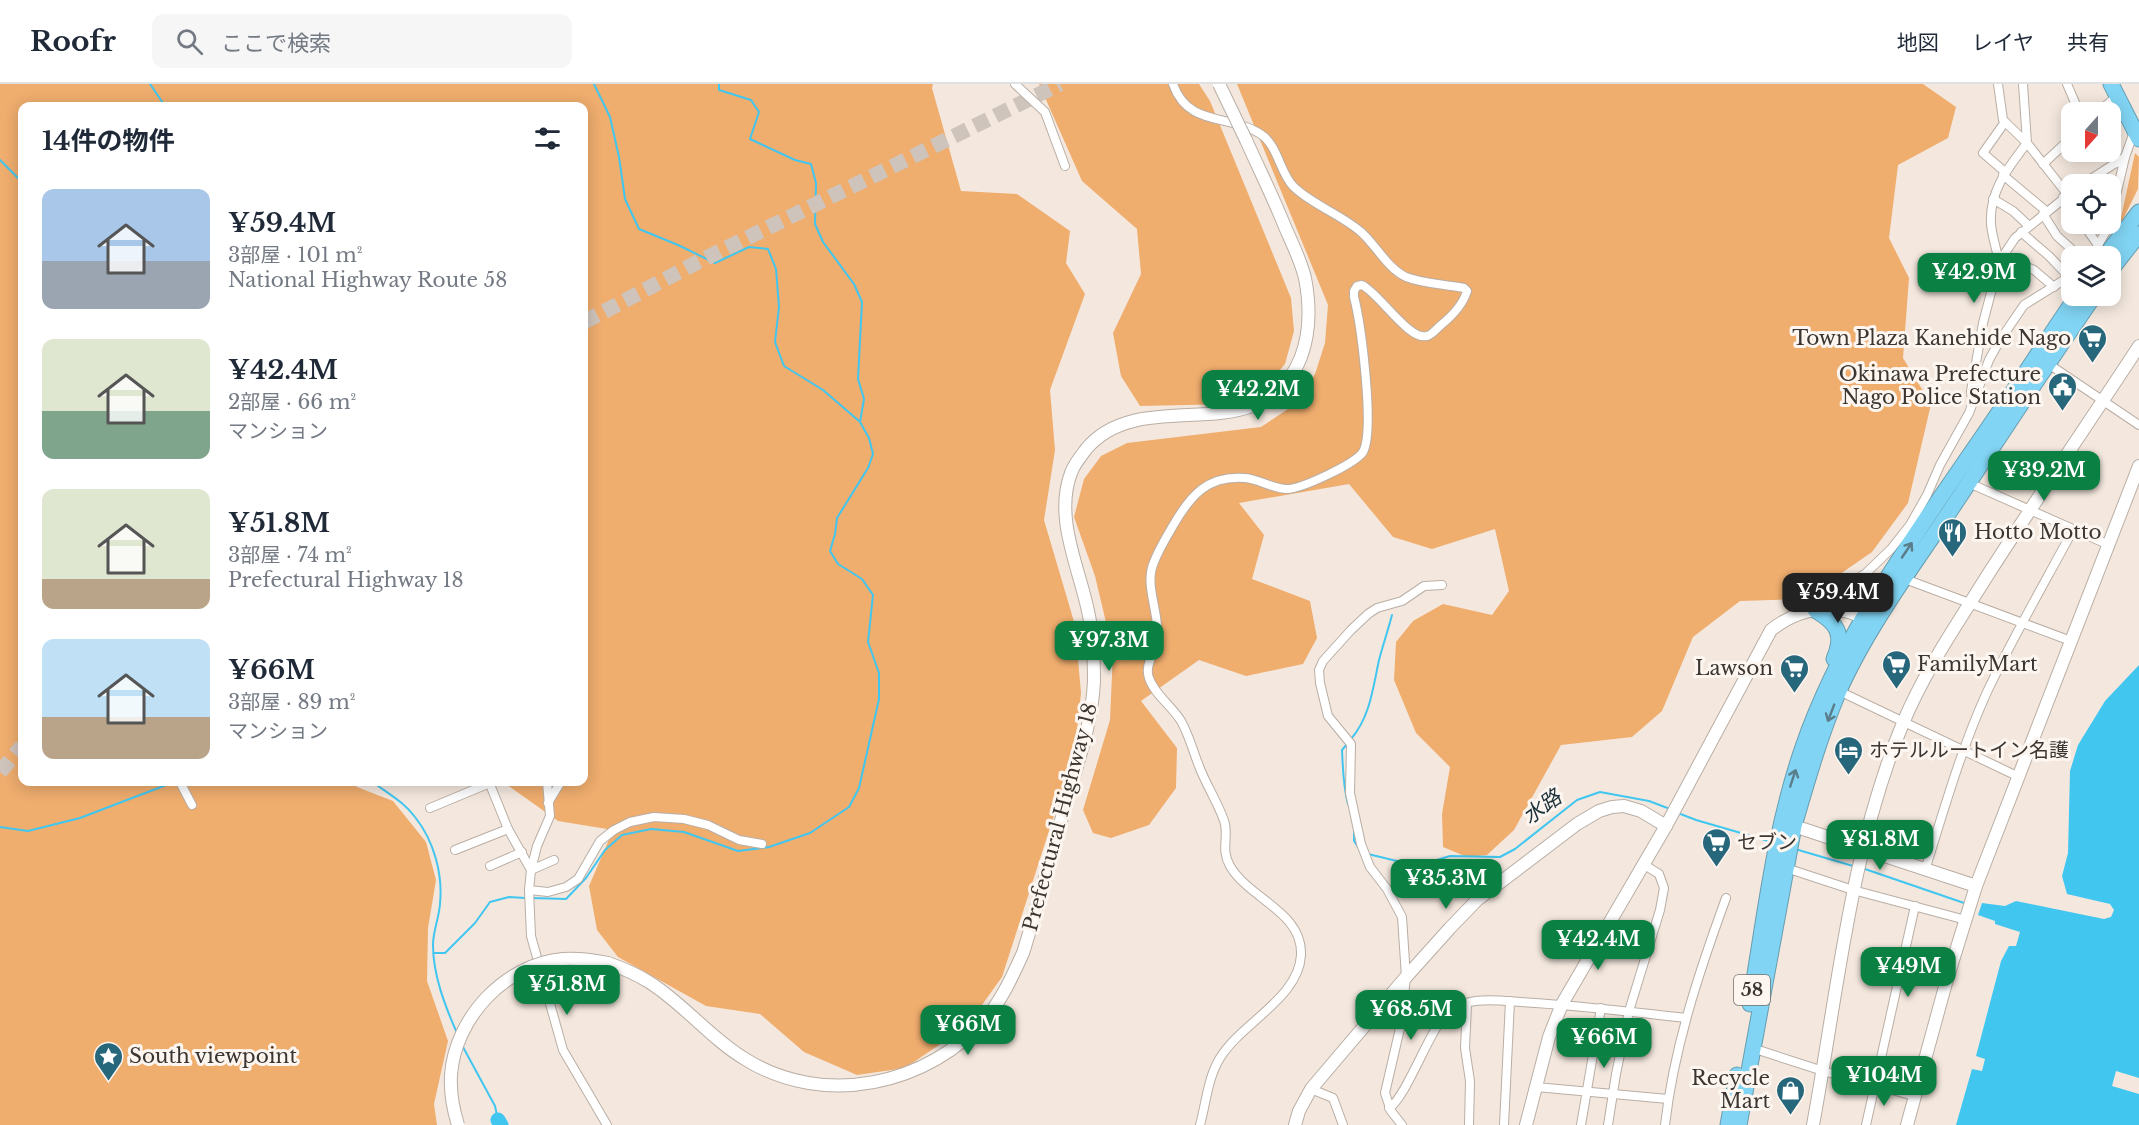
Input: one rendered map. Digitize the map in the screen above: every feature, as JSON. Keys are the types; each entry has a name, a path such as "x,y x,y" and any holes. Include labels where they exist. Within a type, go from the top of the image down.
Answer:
{"highway":[{"path":"2114,90 2138,132"},
{"path":"2107,246 2139,212"},
{"path":"2121,257 2139,234"},
{"name":"58","path":"1739,1125 1788,833 1810,771 1833,690 1870,621 1891,574 2070,306"},
{"name":"58","path":"1870,621 1905,579 2087,306"},
{"path":"1808,611 1833,622 1839,636 1839,647 1830,671 1833,690"},
{"name":"58","path":"1728,1125 1783,860"}],"street":[{"path":"1015,84 1045,112 1065,166"},
{"path":"1173,84 1184,104 1199,115 1230,122 1263,135 1274,150 1292,185 1359,229 1400,274 1413,279 1464,288 1467,291 1461,304 1448,319 1424,337 1398,320 1372,290 1362,285 1357,286 1354,297 1364,357 1366,430 1365,444 1360,456 1335,472 1290,489 1242,478 1222,480 1205,487 1189,499 1153,564 1151,591 1157,626 1155,647 1148,673 1150,681 1180,720 1191,743 1198,765 1225,826 1224,848 1230,867 1254,892 1288,921 1300,940 1301,948 1301,958 1291,983 1281,997 1240,1032 1220,1058 1214,1069 1200,1125"},
{"name":"Prefectural Highway 18","path":"458,1125 451,1090 453,1061 462,1034 489,994 513,976 541,963 572,958 608,963 634,973 651,983 716,1038 756,1065 796,1081 818,1084 844,1085 879,1081 910,1072 944,1055 958,1045 994,1008 1009,983 1026,943 1088,730 1092,704 1094,667 1088,612 1066,518 1067,488 1071,473 1078,459 1100,435 1133,420 1221,414 1249,409 1264,402 1292,375 1305,344 1308,311 1304,276 1290,238 1219,84"},
{"path":"1998,84 2003,120 2027,143 2061,186"},
{"path":"2001,259 1991,224 1993,199 2004,174 2027,143 2023,84"},
{"path":"2067,84 2075,102"},
{"path":"2005,122 1983,153 2045,212 2057,236 2068,246"},
{"path":"2015,132 2027,130"},
{"path":"2121,174 2125,157 2138,132"},
{"path":"2043,164 2061,147"},
{"path":"2099,174 2125,157"},
{"path":"1993,199 2013,211 2029,226"},
{"path":"1973,404 1971,391 1980,339 2001,259 2014,238 2061,199"},
{"path":"2021,232 2061,267"},
{"path":"2001,259 2034,270 2054,287"},
{"path":"1808,611 1817,598 1837,591 1865,573 1891,549 1910,525 1973,404 1997,345 2024,305 2061,282"},
{"path":"1980,339 1997,345"},
{"path":"1814,1125 1855,877 1879,788 1904,722 1929,673 1970,603 2139,346"},
{"path":"2047,363 2139,424"},
{"path":"1907,1125 1946,983 1971,904 2139,466"},
{"path":"1969,483 2109,545"},
{"path":"1926,870 1964,751 1987,693 2073,530"},
{"path":"1905,579 2071,641"},
{"path":"1402,1125 1389,1108 1385,1093 1401,1024 1406,977 1402,917 1387,889 1370,867 1361,844 1350,793 1351,744 1328,716 1319,670 1323,661 1368,614 1402,602 1424,586 1442,585"},
{"path":"1526,1125 1549,1037 1562,1004 1668,822 1771,630 1808,611 1833,608 1849,611 1870,621"},
{"path":"1833,690 2019,777"},
{"path":"182,786 192,805"},
{"path":"430,808 481,786"},
{"path":"492,786 508,830 531,870"},
{"path":"547,786 550,816 537,846 531,870 529,891 531,936 563,1050 607,1125"},
{"path":"548,803 558,786"},
{"path":"1295,1125 1299,1111 1311,1089 1449,928 1477,900 1587,817 1612,807 1624,806 1668,822"},
{"path":"529,891 548,892 566,887 578,879 600,841 614,830 630,822 654,817 684,819 708,825 739,840 762,844"},
{"path":"455,850 508,830"},
{"path":"1788,833 1926,870 1971,904"},
{"path":"490,866 522,852"},
{"path":"531,870 554,860"},
{"path":"1783,860 1853,890 1915,906 1971,904"},
{"path":"1608,1125 1629,1011 1664,888 1659,874 1643,864"},
{"path":"1665,1125 1668,1099 1686,1018 1726,898"},
{"path":"1866,1125 1915,906"},
{"path":"1389,1108 1395,1105 1401,1096 1429,1039 1448,1011 1471,1002 1510,1001 1562,1004 1686,1018"},
{"path":"1504,1125 1510,1001"},
{"path":"1467,1004 1465,1048 1470,1081 1469,1125"},
{"path":"1581,1125 1601,1008"},
{"path":"1752,1048 1914,1096"},
{"path":"1536,1087 1668,1099"},
{"path":"1311,1089 1332,1098 1343,1125"}],"shaded area":[{"path":"0,84 933,84 932,88 961,191 1017,194 1070,231 1066,263 1085,294 1050,390 1055,450 1044,520 1075,625 1081,693 1075,750 1002,977 967,1026 905,1068 857,1075 804,1052 760,1014 706,1006 618,957 597,930 589,886 613,830 558,821 509,786 588,786 588,102 18,102 18,786 356,786 393,801 426,842 436,880 428,928 427,981 448,1041 434,1104 437,1125 0,1125"},
{"path":"1039,84 1199,84 1210,101 1291,298 1294,331 1285,364 1263,390 1233,404 1140,406 1121,376 1113,333 1141,274 1137,229 1082,181"},
{"path":"1237,84 1923,84 1956,107 1948,138 1898,165 1889,238 1909,278 1903,358 1931,404 1908,503 1872,552 1804,599 1740,601 1693,637 1662,711 1632,737 1561,745 1514,830 1487,855 1467,857 1443,847 1442,814 1450,767 1416,733 1394,680 1396,642 1413,621 1443,604 1492,615 1509,591 1495,529 1432,549 1393,537 1349,484 1239,503 1264,535 1252,579 1310,601 1317,638 1303,664 1246,676 1199,660 1141,701 1177,748 1176,788 1149,825 1111,838 1093,833 1083,810 1110,720 1113,652 1095,576 1074,517 1084,479 1101,456 1127,443 1261,427 1294,405 1315,374 1325,343 1328,305"},
{"path":"2135,153 2139,157 2138,189 2121,223"}],"water":[{"path":"2139,665 2139,1125 1956,1125 1972,1069 1982,1071 1985,1059 1976,1056 2001,961 2009,946 2016,946 2020,932 1995,924 1995,921 1978,915 1982,903 2005,906 2016,901 2104,919 2111,917 2114,910 2110,904 2067,894 2062,876 2068,853 2070,771 2078,745 2105,701"}],"pier":[{"path":"2116,1071 2139,1078 2139,1094 2112,1086"}],"waterway":[{"path":"150,84 162,102"},
{"path":"594,84 610,117 625,199 639,229 715,263 749,247 768,249 776,269 779,307 775,342 784,366 823,390 859,421"},
{"path":"531,898 566,899 586,878 605,850 622,835 651,829 684,832 738,851 769,847 810,833 849,807 859,788 879,699 879,673 868,642 873,595 862,579 838,564 830,551 837,518 868,468 873,454 869,438 860,422 864,399 858,379 862,302 854,284 823,242 815,224 816,183 811,164 795,160 750,139 759,112 751,100 719,90 719,84"},
{"path":"0,160 18,178"},
{"name":"水路","path":"1351,739 1367,712 1392,615"},
{"name":"水路","path":"1347,744 1342,750 1348,804"},
{"path":"0,827 28,831 80,818 164,786"},
{"path":"378,786 410,811 422,826 436,858 441,893 433,940 435,968 440,990 457,1033"},
{"name":"水路","path":"1368,854 1405,863 1427,863 1450,856 1500,857 1515,849 1577,800 1600,792 1649,801 1670,809"},
{"name":"水路","path":"1678,813 1772,842"},
{"name":"水路","path":"1354,827 1354,841 1358,847"},
{"name":"水路","path":"1795,849 1853,866"},
{"name":"水路","path":"1862,868 1967,904"},
{"path":"434,953 445,953 475,923 490,902 509,897 525,898"},
{"path":"463,1047 495,1106 498,1120"},
{"path":"498,1120 501,1125"}],"tunnel":[{"path":"588,320 696,263 1060,84"},
{"path":"0,772 18,751"}],"place":[{"name":"Town Plaza Kanehide Nago","path":"2092,364"},
{"name":"Okinawa Prefecture Nago Police Station","path":"2062,412"},
{"name":"Hotto Motto","path":"1953,558"},
{"name":"FamilyMart","path":"1896,690"},
{"name":"Lawson","path":"1794,694"},
{"name":"ホテルルートイン名護","path":"1848,776"},
{"name":"セブン","path":"1716,868"},
{"name":"South viewpoint","path":"108,1082"},
{"name":"Recycle Mart","path":"1791,1116"}]}
